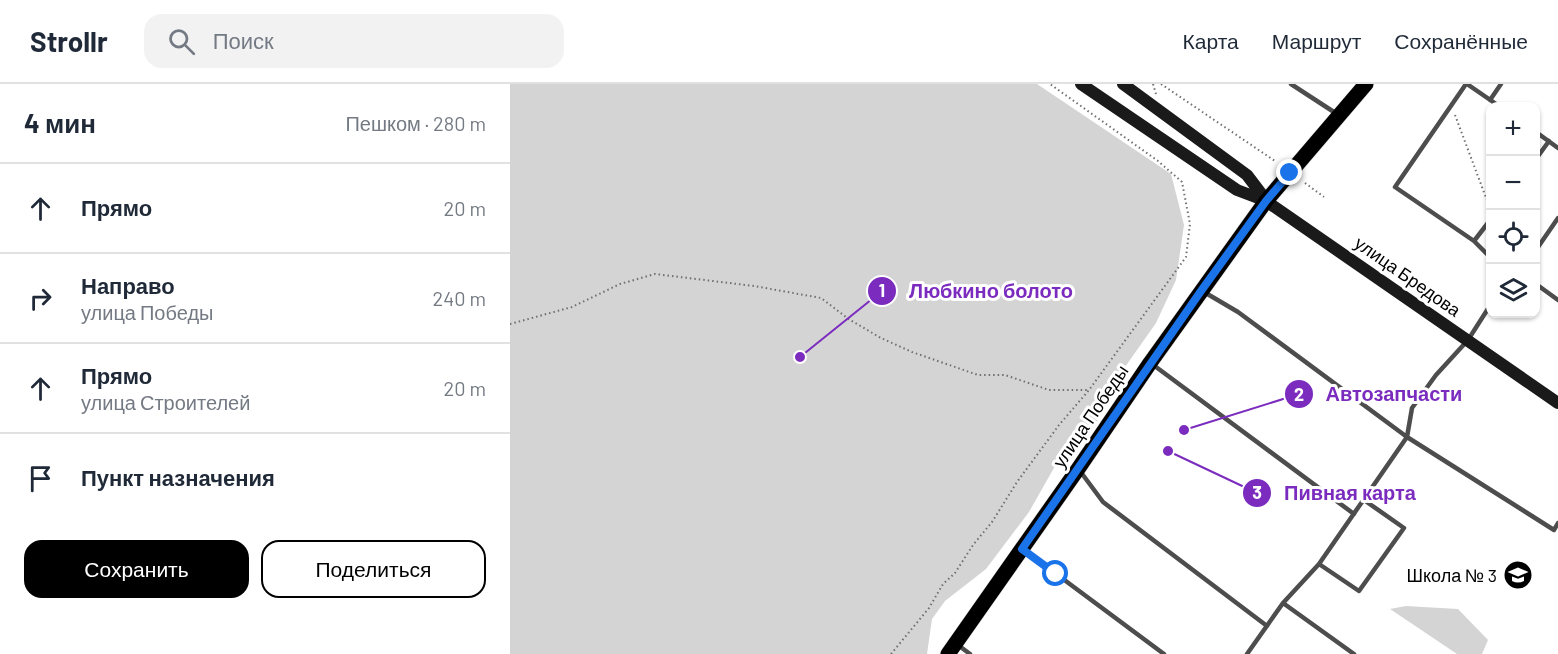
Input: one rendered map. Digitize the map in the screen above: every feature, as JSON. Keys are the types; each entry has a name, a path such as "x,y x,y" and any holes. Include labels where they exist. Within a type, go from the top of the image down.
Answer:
{"main road":[{"path":"1081,84 1237,190 1266,201"},
{"path":"1123,84 1246,175 1266,201"},
{"name":"улица Победы","path":"952,648 1150,363 1266,201 1366,84"},
{"name":"улица Бредова","path":"1266,201 1558,403"}],"lane":[{"path":"1291,84 1339,116"},
{"path":"1486,253 1474,241 1395,187 1467,84 1493,102"},
{"path":"1490,100 1502,84"},
{"path":"1540,135 1558,148"},
{"path":"1538,156 1549,141"},
{"path":"1540,244 1558,218"},
{"path":"1474,241 1486,225"},
{"path":"1540,287 1558,300"},
{"path":"1201,291 1238,312 1407,437 1554,530 1558,524"},
{"path":"1247,654 1283,603 1319,564 1364,500 1407,437 1412,408 1436,375 1468,340 1486,312"},
{"path":"1150,363 1354,514"},
{"path":"1078,469 1103,502 1266,626"},
{"path":"1319,564 1359,591 1404,528 1364,500"},
{"path":"1022,549 1164,654"},
{"path":"1283,603 1354,654"},
{"path":"952,648 970,654"}],"path":[{"path":"891,654 929,608 943,584 955,573 973,545 992,522 1017,482 1059,425 1089,390 1186,257 1190,224 1182,182 1158,161 1050,84"},
{"path":"1161,84 1275,161"},
{"path":"1451,106 1491,210"},
{"path":"1305,183 1324,197"},
{"path":"510,324 572,307 620,285 655,274 754,286 821,298 850,320 881,338 912,352 978,375 1005,375 1049,390 1089,390"}],"shaded area":[{"path":"510,84 1037,84 1171,174 1184,225 1176,280 1156,323 1125,367 1094,427 1059,459 1029,512 986,569 945,601 932,619 927,654 510,654"},
{"path":"1406,606 1458,609 1488,640 1482,654 1457,654 1390,609"}],"place":[{"name":"Любкино болото","path":"800,357"},
{"name":"Автозапчасти","path":"1184,430"},
{"name":"Пивная карта","path":"1168,451"},
{"name":"Школа № 3","path":"1518,575"}],"route":[{"path":"1056,574 1022,549 1201,291 1266,201 1290,173"}]}
